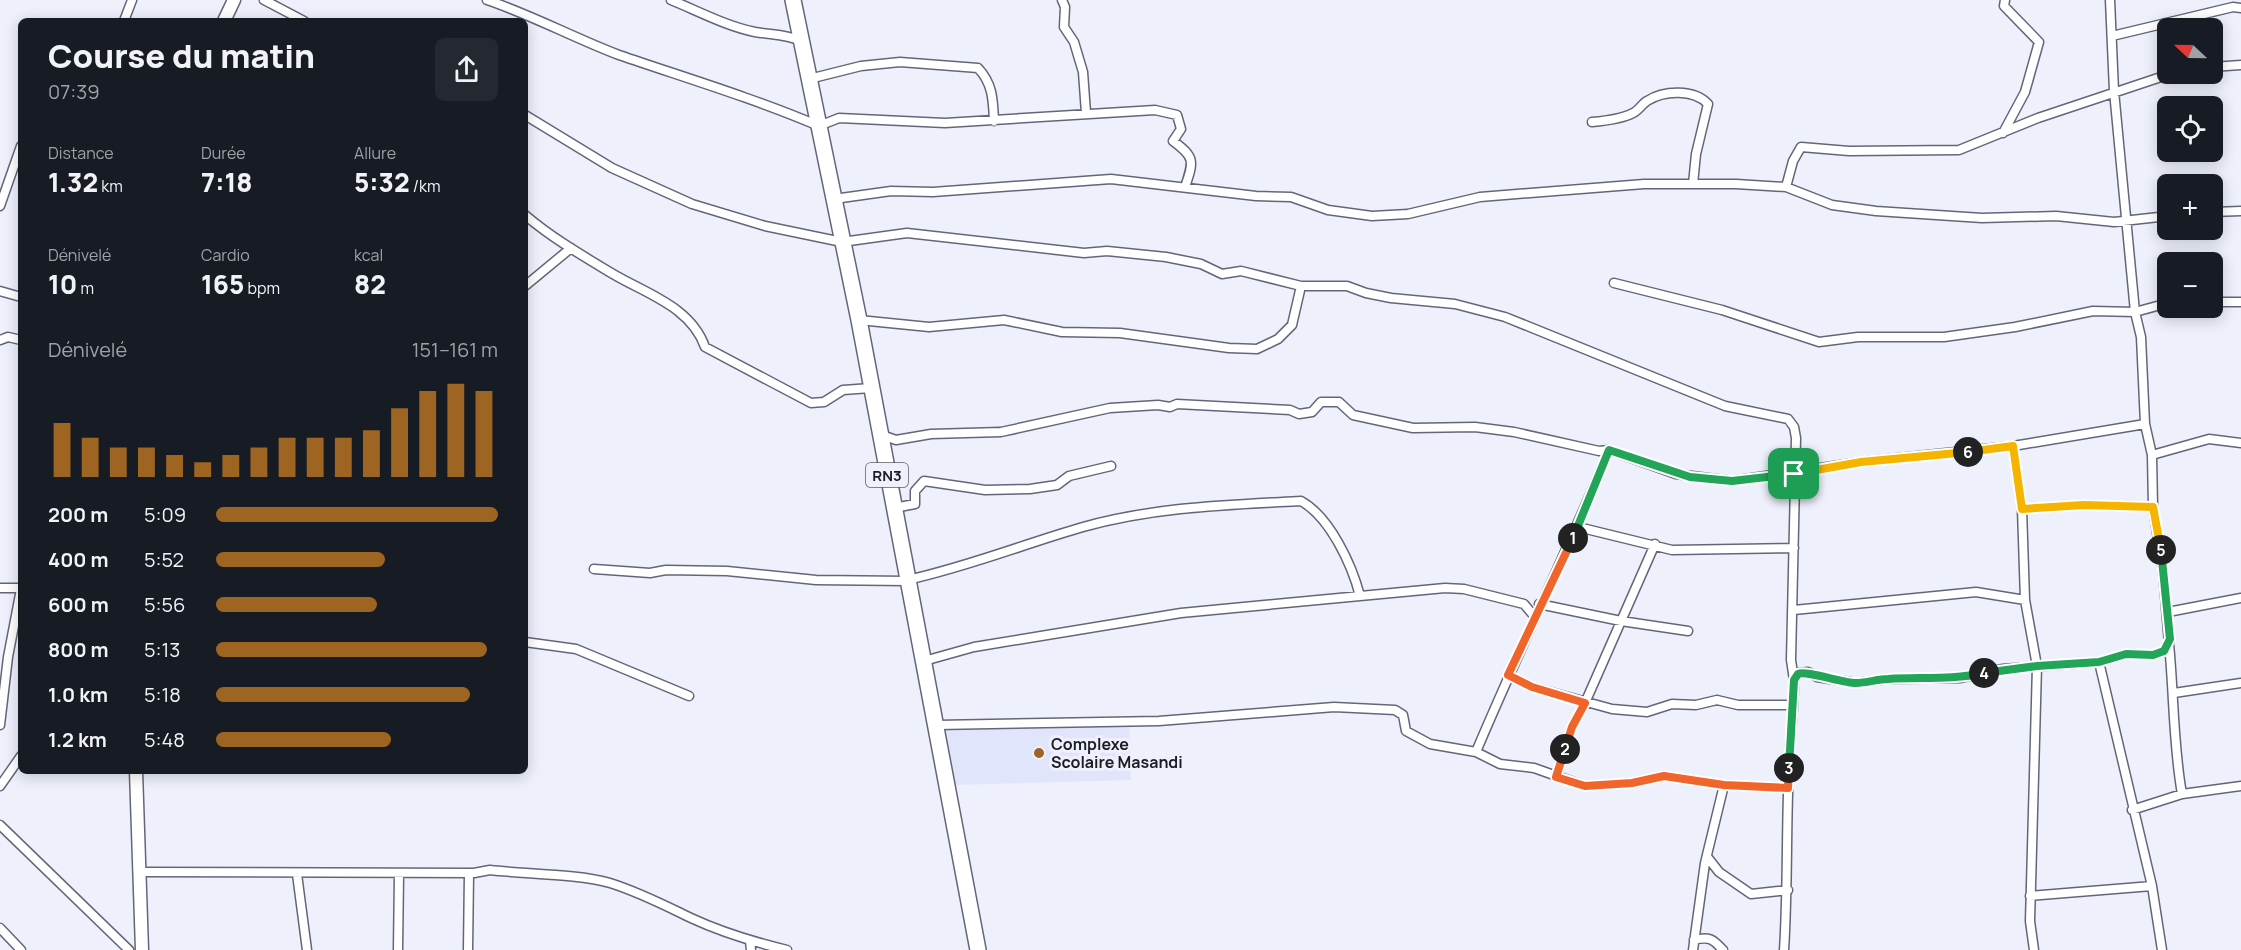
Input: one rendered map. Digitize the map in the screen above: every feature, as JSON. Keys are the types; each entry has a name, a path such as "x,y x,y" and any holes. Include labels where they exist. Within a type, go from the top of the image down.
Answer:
{"highway":[{"name":"RN3","path":"793,0 796,35 809,79 859,320 978,950"}],"street":[{"path":"125,18 132,0"},
{"path":"225,18 234,0"},
{"path":"264,0 298,18"},
{"path":"487,0 522,12 618,54 757,100 801,118 945,123 1155,110 1177,115 1181,129 1173,141 1188,152 1191,159 1185,187"},
{"path":"671,0 755,32 796,35"},
{"path":"1062,0 1065,7 1064,27 1074,42 1083,72 1086,113"},
{"path":"2002,133 2025,92 2039,42 2004,6 2005,0"},
{"path":"2110,0 2114,91 2135,312 2141,337 2145,424 2152,455 2153,507 2168,612 2174,693 2174,750 2182,794"},
{"path":"2112,36 2233,7 2241,8"},
{"path":"809,79 861,66 900,62 978,68 988,79 994,121"},
{"path":"2223,66 2241,65"},
{"path":"1786,187 1792,161 1801,147 1849,151 1959,150 2114,91 2157,78"},
{"path":"1592,122 1634,113 1647,101 1659,95 1694,94 1701,96 1708,104 1696,154 1693,183"},
{"path":"528,117 612,168 692,204 765,226 842,243 907,233 1084,253 1107,251 1192,262 1222,274 1241,271 1302,285 1347,286 1366,293 1455,304 1506,317 1725,406 1788,419 1794,427 1796,438 1794,610 1791,660 1794,680 1793,726 1788,788 1788,890 1784,950"},
{"path":"801,118 817,118"},
{"path":"0,206 18,155"},
{"path":"834,199 891,191 933,192 1111,179 1256,196 1291,197 1328,210 1372,216 1408,214 1480,197 1644,184 1693,183 1786,187 1832,205 1876,211 1982,218 2056,216 2114,222 2157,217"},
{"path":"2223,212 2241,211"},
{"path":"528,218 546,233 672,306 699,332 705,347 811,403 824,402 843,390 871,388"},
{"path":"528,284 571,248"},
{"path":"1614,283 1722,310 1819,342 1858,337 1944,337 2015,327 2093,311 2135,312 2157,306"},
{"path":"859,320 929,327 1005,320 1062,332 1120,333 1228,348 1257,349 1278,339 1292,325 1302,285"},
{"path":"0,291 18,296"},
{"path":"2223,302 2241,302"},
{"path":"0,340 8,337 18,339"},
{"path":"879,434 896,440 931,434 1001,432 1110,408 1158,405 1170,407 1177,404 1201,403 1243,409 1290,410 1299,414 1312,412 1321,402 1339,402 1353,415 1413,428 1475,427 1572,443 1599,451 1609,450 1690,477 1732,481 1794,474 1861,462 2013,446 2145,424"},
{"path":"883,455 896,440"},
{"path":"2152,455 2209,440 2241,443"},
{"path":"2013,446 2022,509 2025,600 2037,666 2030,896 2034,950"},
{"path":"1476,752 1539,604 1578,527 1609,450"},
{"path":"894,508 915,504 915,491 924,481 985,490 1030,489 1057,485 1069,476 1111,466"},
{"path":"594,569 650,573 666,570 727,571 816,580 907,580 1008,552 1083,527 1180,507 1301,501 1319,517 1342,550 1353,569 1360,596"},
{"path":"2022,509 2084,505 2153,507"},
{"path":"1578,527 1672,550 1794,548"},
{"path":"1556,777 1572,727 1585,703 1655,544"},
{"path":"0,588 18,589"},
{"path":"924,661 975,647 1181,613 1445,588 1464,589 1524,604 1534,616"},
{"path":"1794,610 1976,592 2025,600"},
{"path":"2168,612 2241,598"},
{"path":"1539,604 1621,621 1688,631"},
{"path":"0,725 8,657 18,605"},
{"path":"528,642 576,649 689,696"},
{"path":"1794,680 1803,672 1817,677 1856,683 1888,679 1960,678 2037,666 2099,662 2126,654 2153,655 2164,651 2169,644"},
{"path":"2099,662 2111,704 2132,810 2152,886 2162,950"},
{"path":"1508,675 1532,687 1612,709 1647,712 1672,704 1696,705 1718,700 1738,705 1792,705"},
{"path":"2174,693 2241,683"},
{"path":"937,725 1159,721 1334,707 1395,710 1403,715 1406,731 1412,737 1430,744 1476,752 1500,764 1534,768 1585,786 1632,783 1664,776 1724,785 1788,788"},
{"path":"0,786 18,760"},
{"path":"136,774 142,950"},
{"path":"0,780 0,786"},
{"path":"1693,950 1708,858 1724,785"},
{"path":"2132,810 2182,794 2241,786"},
{"path":"0,825 129,950"},
{"path":"1708,858 1719,872 1751,894 1788,890"},
{"path":"138,872 399,874 469,873 490,870 608,882 661,902 690,918 751,945 787,950"},
{"path":"468,950 469,873"},
{"path":"297,874 307,950"},
{"path":"398,950 399,874"},
{"path":"2030,896 2152,886"},
{"path":"0,928 21,950"},
{"path":"1694,940 1706,937 1716,940 1724,950"}],"shaded area":[{"name":"Complexe Scolaire Masandi","path":"1129,722 1131,780 954,785 944,727"}],"place":[{"name":"Complexe Scolaire Masandi","path":"1039,753"}],"route":[{"path":"2013,446 2022,509 2084,505 2153,507 2163,571 2169,644 2164,651 2153,655 2126,654 2099,662 2002,669 1960,678 1888,679 1856,683 1817,677 1803,672 1798,674 1794,680 1788,788 1724,785 1710,781 1664,776 1632,783 1585,786 1556,777 1572,727 1585,703 1532,687 1508,675 1542,597 1578,527 1609,450 1690,477 1732,481 1794,474 1861,462 1908,459 2013,446"}]}
